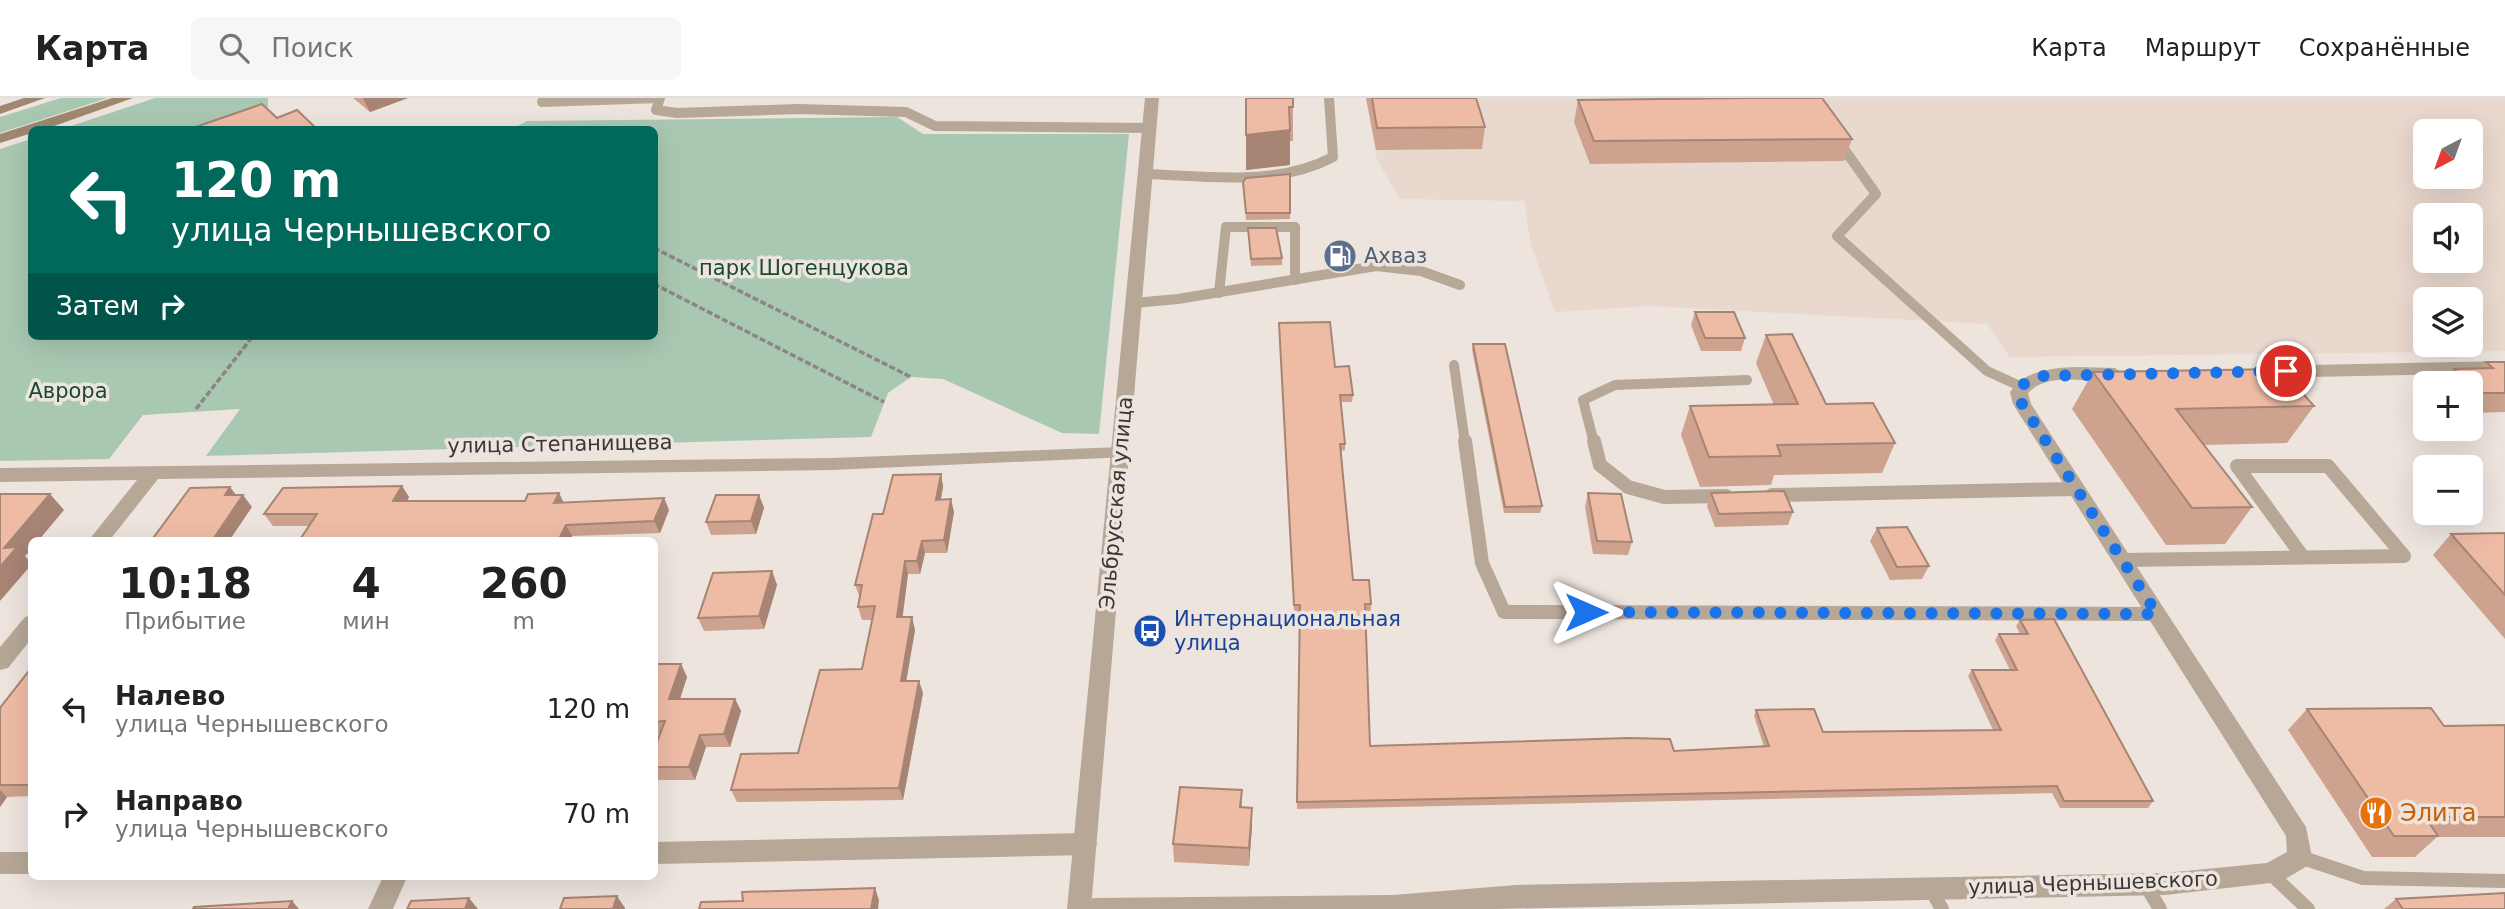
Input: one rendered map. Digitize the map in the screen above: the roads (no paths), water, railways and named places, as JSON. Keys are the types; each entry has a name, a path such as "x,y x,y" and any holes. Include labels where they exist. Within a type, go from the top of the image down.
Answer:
{"main road":[{"path":"0,110 38,98"},
{"path":"40,126 126,98"},
{"path":"0,139 28,130"}],"street":[{"name":"Эльбрусская улица","path":"1079,909 1153,98"},
{"path":"2244,372 2505,367"},
{"path":"2135,374 2039,376 2019,392 2022,404 2298,834 2300,857"},
{"name":"улица Степанищева","path":"0,475 832,464 1121,453"},
{"path":"101,537 154,471"},
{"path":"0,662 28,628"},
{"path":"658,853 1085,844"},
{"name":"улица Чернышевского","path":"1094,909 1393,908 1930,888 2145,884 2271,873 2300,857"},
{"path":"0,863 28,863"},
{"path":"380,909 394,880"}],"lane":[{"path":"542,102 660,98 656,110 677,113 798,110 906,112 935,126 1149,128"},
{"path":"798,110 799,98"},
{"path":"1145,174 1304,172 1324,164 1333,156 1329,98"},
{"path":"1831,130 1876,194 1837,236 1987,371 2022,387"},
{"path":"1219,293 1226,227 1295,227 1295,280"},
{"path":"1134,303 1150,304 1376,266 1421,271 1460,285"},
{"path":"1454,365 1482,563 1504,612 2157,614"},
{"path":"1746,496 1664,497 1628,487 1600,466 1583,400 1615,384 1747,380"},
{"path":"2122,559 2404,556 2328,466 2237,466 2303,557"},
{"path":"1760,495 2076,489"},
{"path":"2300,857 2363,878 2505,881"},
{"path":"2271,873 2308,909"},
{"path":"2145,884 2160,909"},
{"path":"1930,888 1942,909"}],"place":[{"name":"Ахваз","path":"1340,256"},
{"name":"Интернациональная улица","path":"1150,631"},
{"name":"Элита","path":"2376,813"}],"park label":[{"name":"парк Шогенцукова","path":"804,268"},
{"name":"Аврора","path":"68,391"}]}
